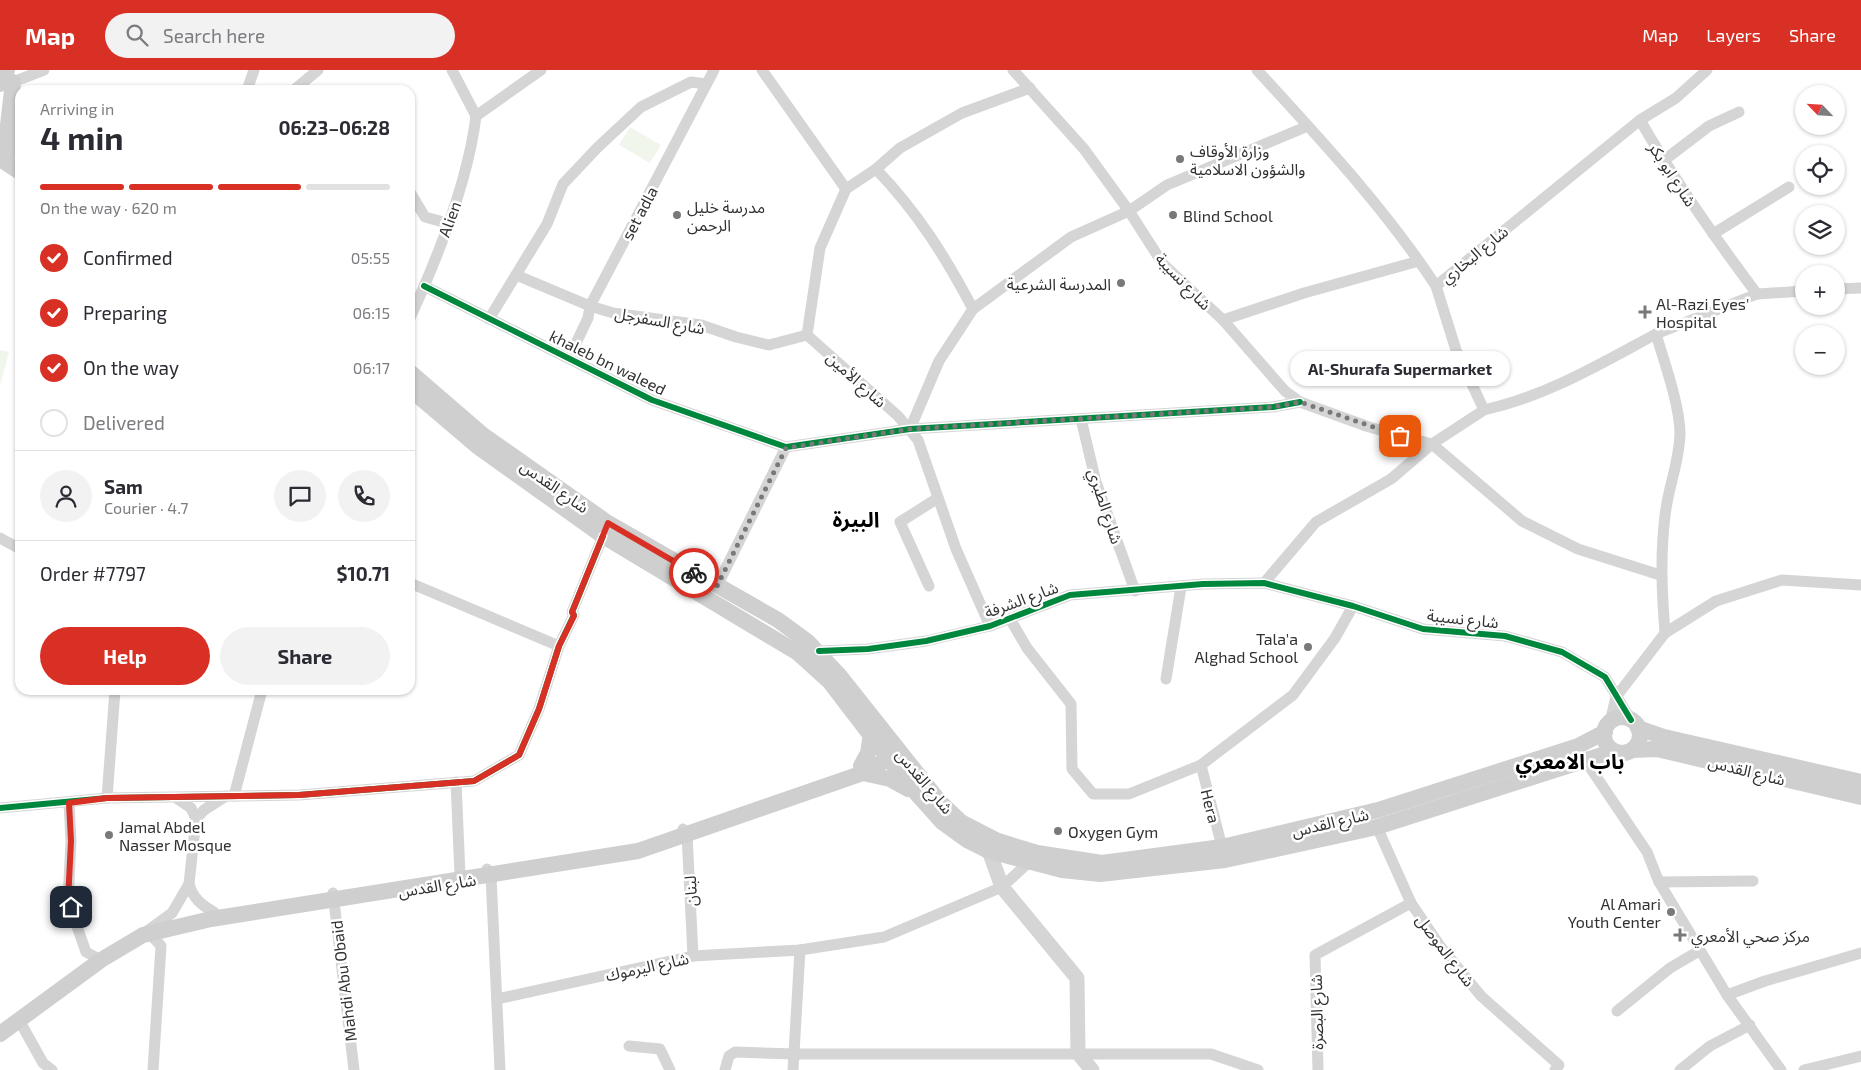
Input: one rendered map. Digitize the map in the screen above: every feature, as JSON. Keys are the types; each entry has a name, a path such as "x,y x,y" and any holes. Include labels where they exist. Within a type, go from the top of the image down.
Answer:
{"main road":[{"path":"0,108 10,76"},
{"path":"10,76 7,154 15,165"},
{"name":"شارع القدس","path":"415,376 483,435 605,530 717,586 778,620 819,651 837,673 894,754 917,794 942,822 967,840 988,851 1062,870 1100,874 1377,827 1614,751"},
{"name":"شارع القدس","path":"415,398 477,446 798,653 829,681 871,734 894,754 939,802 961,822 998,841 1037,853 1102,863 1224,853 1378,810 1578,746 1607,727"},
{"path":"1620,718 1634,724 1639,740 1632,750 1620,753 1614,751 1606,743 1607,727 1620,718"},
{"name":"شارع القدس","path":"1634,724 1664,737 1861,782"},
{"path":"862,770 868,753 871,734"},
{"name":"شارع القدس","path":"1632,750 1657,749 1861,797"},
{"path":"172,928 182,919 214,912 463,878 634,844 685,831 862,770 894,754"},
{"path":"862,770 890,779 917,794"},
{"path":"0,1034 101,960 143,935 211,919 333,896"}],"street":[{"path":"10,76 44,70"},
{"path":"249,85 254,70"},
{"path":"300,85 318,70"},
{"path":"452,70 476,116 541,70"},
{"name":"set adla","path":"569,358 588,318 590,306 714,70"},
{"path":"762,70 846,189"},
{"path":"1013,70 1084,149 1129,211"},
{"path":"1256,70 1344,165 1420,261 1436,286"},
{"path":"1640,120 1676,98 1707,70"},
{"path":"489,319 547,224 563,184 598,147 641,107 691,82 706,84"},
{"path":"807,335 820,248 846,189 876,169 900,148 962,113 1030,88"},
{"path":"1664,161 1709,126 1739,112"},
{"name":"Alien","path":"415,307 465,173 476,116"},
{"name":"شارع ابو بكر","path":"1640,120 1664,161 1713,234 1757,294"},
{"name":"شارع البخاري","path":"1484,410 1456,350 1436,286 1640,120"},
{"path":"910,429 938,360 973,309 1071,237 1129,211 1167,184 1308,126"},
{"path":"876,169 909,204 952,270 973,309"},
{"path":"1713,234 1790,187"},
{"path":"415,200 425,216 447,223"},
{"name":"شارع نسيبة","path":"1129,211 1163,264 1223,320 1286,391 1300,402 1370,427 1432,444"},
{"path":"1223,320 1304,293 1420,261"},
{"name":"شارع السفرجل","path":"516,274 590,306 613,313 701,325 736,337 769,345 807,335"},
{"name":"khaleb bn waleed","path":"424,286 652,400 786,448"},
{"path":"1845,289 1861,288"},
{"path":"1264,583 1316,522 1392,479 1432,444 1484,410 1517,403 1566,383 1656,334 1757,294 1795,292"},
{"path":"1656,334 1671,382 1680,432 1677,468 1665,514 1660,575 1665,633"},
{"name":"شارع الأمين","path":"807,335 910,429 918,440 956,549 990,626"},
{"path":"717,586 786,448 910,429 1273,407 1300,402"},
{"name":"شارع الطبري","path":"1081,419 1096,482 1135,591"},
{"path":"1432,444 1522,520 1578,548 1660,575"},
{"path":"929,586 900,522 938,498"},
{"path":"0,808 107,798 299,795 474,781 519,755 539,709 559,646 574,616 572,612 605,530"},
{"path":"0,538 15,546"},
{"path":"1607,727 1616,697 1665,633 1716,601 1782,580 1861,585"},
{"name":"شارع نسيبة","path":"1264,583 1353,606 1423,629 1505,636 1562,652 1605,677 1634,724"},
{"name":"شارع الشرفة","path":"819,651 868,649 909,644 990,626 1010,620 1070,595 1264,583"},
{"path":"415,585 559,646"},
{"path":"1166,679 1182,587"},
{"path":"1010,620 1027,648 1071,704 1072,769 1092,794 1129,794 1201,765 1293,695 1335,638 1353,606"},
{"path":"837,673 836,664 840,658 868,649"},
{"path":"107,798 115,695"},
{"path":"196,819 204,810 230,796 260,695"},
{"path":"1585,760 1647,852 1659,882 1727,995 1781,1070"},
{"name":"Hera","path":"1201,765 1224,853"},
{"path":"456,782 463,878"},
{"path":"143,935 172,913 189,884 196,819 191,808 176,798"},
{"path":"69,803 71,841 68,901 86,952 101,960"},
{"path":"1377,827 1411,903"},
{"name":"لبنان","path":"685,831 693,956"},
{"path":"988,851 1002,887 1077,978 1078,1053 1092,1070"},
{"name":"شارع اليرموك","path":"497,999 693,956 800,950 884,937 1002,887 1030,861"},
{"path":"489,873 500,1070"},
{"path":"1659,882 1752,881"},
{"path":"189,884 196,899 214,912"},
{"name":"Mahdi Abu Obaid","path":"333,896 354,1070"},
{"name":"شارع الموصل","path":"1315,955 1411,903 1440,946 1481,996 1559,1065 1555,1070"},
{"path":"161,957 172,928"},
{"path":"143,935 153,937 158,941 161,957 153,1070"},
{"path":"793,1070 800,950"},
{"path":"1617,1011 1670,968 1700,951"},
{"path":"1727,995 1765,981 1861,953"},
{"name":"شارع البصرة","path":"1315,955 1318,1070"},
{"path":"19,1020 45,1068"},
{"path":"1680,1070 1710,1046 1750,1025"},
{"path":"629,1046 660,1049 670,1070"},
{"path":"726,1070 729,1056 735,1052 795,1054 1211,1054 1258,1070"},
{"path":"1804,1070 1861,1056"}],"shaded area":[{"path":"630,127 661,145 650,163 619,145"},
{"path":"0,350 9,352 0,385"}],"cycle path":[{"path":"424,286 652,400 786,447 910,429 1273,407 1300,402"},
{"path":"0,808 107,798 299,795 474,781 519,755 539,709 559,646 574,615 572,612 603,536"},
{"path":"819,651 868,649 926,641 990,626 1070,595 1203,584 1264,583 1353,606 1423,629 1505,636 1562,652 1605,677 1631,720"}],"way so far":[{"path":"694,573 717,586 786,448 910,429 1273,407 1300,402 1400,436"}],"place":[{"name":"وزارة الأوقاف والشؤون الاسلامية","path":"1180,159"},
{"name":"مدرسة خليل الرحمن","path":"677,215"},
{"name":"Blind School","path":"1173,215"},
{"name":"المدرسة الشرعية","path":"1121,283"},
{"name":"Al-Razi Eyes' Hospital","path":"1645,312"},
{"name":"Al-Shurafa Supermarket","path":"1400,436"},
{"name":"Tala'a Alghad School","path":"1308,647"},
{"name":"Oxygen Gym","path":"1058,831"},
{"name":"Jamal Abdel Nasser Mosque","path":"109,835"},
{"name":"Al Amari Youth Center","path":"1671,912"},
{"name":"مركز صحي الأمعري","path":"1680,935"}],"district":[{"name":"البيرة","path":"856,518"},
{"name":"باب الامعري","path":"1570,760"}],"route":[{"path":"71,907 68,901 71,841 69,803 107,798 299,795 474,781 519,755 539,709 559,646 574,616 572,612 608,523 694,573"}]}
